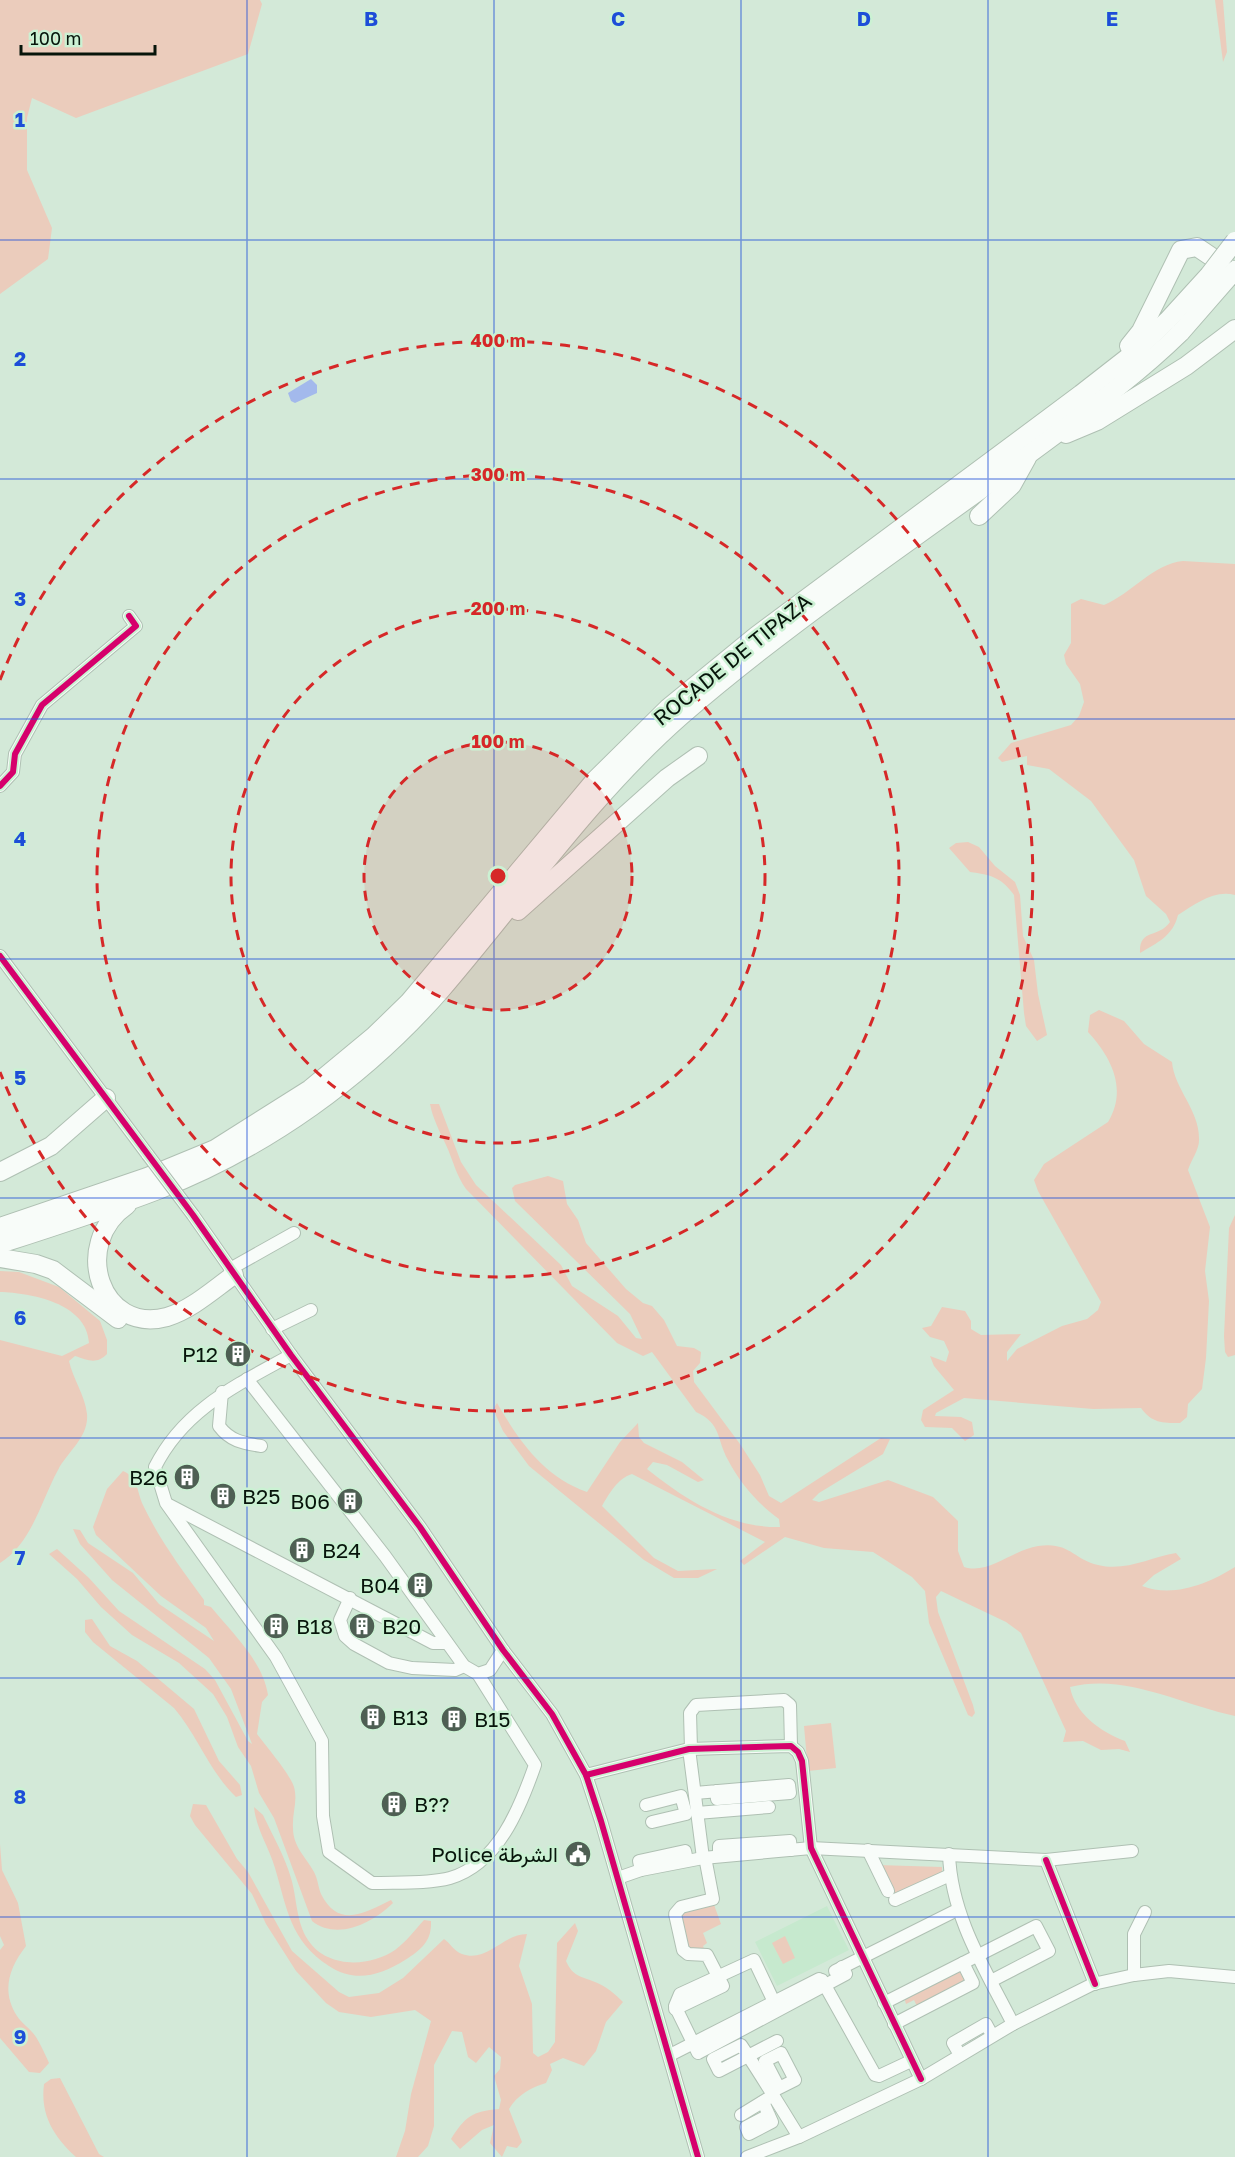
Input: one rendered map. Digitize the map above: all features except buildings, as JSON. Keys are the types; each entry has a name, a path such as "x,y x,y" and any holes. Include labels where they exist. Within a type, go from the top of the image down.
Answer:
{"highway":[{"name":"ROCADE DE TIPAZA","path":"0,1227 147,1178 214,1149 310,1089 374,1036 409,1002 595,780 694,684 1118,365 1174,326 1235,241"},
{"path":"1118,365 1140,332 1181,250 1197,248 1235,272"},
{"name":"ROCADE DE TIPAZA","path":"0,1244 160,1189 225,1160 318,1103 367,1064 439,992 569,833 680,717 766,649 1106,397 1174,326 1235,272"},
{"path":"1052,437 1090,425 1186,366 1235,329"},
{"path":"980,516 1012,485 1028,455"},
{"path":"483,938 514,914 667,778 698,756"},
{"path":"0,1172 51,1146 106,1098"},
{"path":"160,1189 134,1200 120,1210 101,1233 96,1250 97,1267 100,1282 109,1297 122,1310 137,1317 153,1319 169,1317 234,1276"},
{"path":"0,1258 36,1264 53,1270 110,1314 144,1329 163,1329 177,1325 234,1276"}],"street":[{"path":"0,786 13,772 15,754 42,705 136,626 129,616"},
{"path":"0,956 193,1215 272,1329 420,1527 503,1650 552,1714 586,1775 698,2157"},
{"path":"234,1276 294,1233"},
{"path":"272,1329 310,1310"},
{"path":"247,1379 385,1557 464,1665 478,1674 535,1765 521,1808 487,1857 450,1878 372,1883 329,1852 323,1816 322,1741 276,1657 166,1503 155,1467 167,1444 222,1392 291,1355"},
{"path":"222,1392 219,1425 224,1433 233,1441 261,1446"},
{"path":"166,1503 433,1643 447,1643"},
{"path":"350,1598 340,1620 345,1636 354,1644 389,1663 412,1668 455,1670 464,1665"},
{"path":"478,1674 490,1670 503,1650"},
{"path":"784,1746 791,1732 790,1706 786,1701 698,1704 691,1708 690,1749 693,1803 713,1899 681,1907 675,1914 683,1950 687,1954 707,1955 723,1986 675,2009 698,2053 823,1982 842,1967 957,1910"},
{"path":"791,1732 798,1739 811,1848 921,2079"},
{"path":"586,1775 690,1749 784,1746 800,1756"},
{"path":"652,1822 686,1814 693,1803 716,1791 789,1785 790,1793 717,1799 716,1791"},
{"path":"646,1805 681,1796 693,1803 768,1807"},
{"path":"618,1878 641,1870 687,1860 811,1848 1046,1860 1132,1851"},
{"path":"868,1850 891,1895 950,1875"},
{"path":"949,1854 950,1875 957,1910 1013,2024"},
{"path":"1046,1860 1095,1984"},
{"path":"1134,1975 1134,1934 1145,1912"},
{"path":"961,1964 1036,1926 1049,1951 991,1981"},
{"path":"884,2003 925,1982 921,1975 955,1958 973,1983 969,1986 973,1993 938,2009 935,2003 894,2024"},
{"path":"718,1976 754,1960 774,2002"},
{"path":"747,2157 799,2137 921,2079 1013,2024 1095,1984 1134,1975 1169,1971 1235,1977"},
{"path":"669,2055 774,2002 823,1982"},
{"path":"823,1982 875,2075 879,2076 911,2061"},
{"path":"777,2041 767,2053 748,2056 774,2093 799,2137"},
{"path":"767,2053 774,2093 769,2115"},
{"path":"741,2115 774,2093"}],"shaded area":[{"path":"0,0 260,0 262,4 248,54 76,118 32,98 27,118 27,170 52,228 48,259 0,294"},
{"path":"1215,0 1223,0 1227,52 1223,62"},
{"path":"1183,561 1235,564 1235,895 1220,894 1191,906 1178,915 1176,922 1164,938 1140,953 1143,940 1170,922 1166,914 1146,896 1134,860 1091,801 1049,769 1027,765 1027,756 1002,762 998,758 1011,743 1071,725 1079,716 1084,702 1080,684 1066,664 1064,655 1071,643 1071,604 1081,599 1104,605 1124,594 1152,573 1172,563"},
{"path":"968,842 979,847 995,866 1015,882 1020,895 1023,936 1034,960 1038,994 1047,1035 1037,1041 1026,1026 1014,895 1005,884 995,878 970,872 949,848 956,843"},
{"path":"1099,1010 1124,1021 1144,1044 1172,1062 1177,1081 1198,1128 1198,1146 1188,1170 1210,1227 1205,1271 1209,1301 1202,1389 1188,1404 1187,1417 1180,1423 1158,1421 1149,1417 1141,1408 1093,1409 964,1398 936,1413 935,1416 961,1417 972,1422 974,1435 965,1441 952,1428 925,1427 921,1420 923,1410 954,1390 934,1366 930,1356 946,1362 949,1352 944,1341 930,1337 922,1328 931,1326 942,1307 965,1311 971,1321 971,1329 981,1335 1021,1334 1007,1352 1007,1361 1017,1349 1062,1326 1087,1319 1098,1310 1101,1302 1034,1180 1044,1164 1108,1122 1114,1110 1117,1086 1114,1074 1104,1052 1088,1032 1090,1015"},
{"path":"430,1104 439,1104 461,1162 476,1185 561,1265 572,1286 618,1316 636,1338 642,1339 630,1314 515,1201 512,1188 515,1185 548,1176 563,1181 567,1204 578,1220 586,1243 626,1289 643,1303 652,1306 664,1320 677,1346 694,1348 701,1352 700,1363 693,1371 694,1382 740,1444 760,1475 769,1496 781,1503 881,1438 890,1439 883,1454 819,1493 812,1500 819,1502 888,1480 933,1497 958,1521 958,1551 964,1567 973,1569 992,1565 1028,1548 1048,1545 1064,1548 1090,1562 1108,1567 1128,1565 1176,1553 1181,1559 1154,1575 1142,1586 1154,1589 1178,1590 1202,1584 1235,1567 1235,1716 1133,1687 1091,1684 1070,1687 1077,1706 1083,1714 1107,1733 1125,1741 1130,1752 1119,1749 1101,1750 1083,1741 1063,1742 1066,1731 1021,1633 1006,1622 941,1591 936,1597 938,1612 973,1705 975,1713 972,1717 968,1715 929,1623 925,1591 912,1577 873,1552 824,1548 785,1537 744,1565 740,1561 765,1542 632,1474 618,1483 602,1506 654,1558 678,1571 717,1569 698,1578 674,1578 644,1560 529,1466 503,1431 493,1409 497,1403 514,1431 545,1467 558,1477 587,1492 620,1442 638,1423 639,1437 644,1443 682,1462 704,1480 698,1482 667,1465 653,1462 647,1469 677,1491 709,1510 743,1523 780,1527 779,1519 764,1507 744,1485 728,1460 710,1421 696,1412 652,1352 643,1356 617,1343 466,1189 436,1124"},
{"path":"1235,1215 1235,1355 1228,1357 1225,1352 1224,1336 1229,1228"},
{"path":"0,1271 19,1272 59,1287 100,1321 107,1340 107,1354 95,1361 75,1356 69,1361 86,1407 85,1430 58,1470 28,1533 11,1555 0,1563 0,1340 62,1356 89,1343 86,1329 79,1318 68,1310 41,1298 0,1292"},
{"path":"123,1471 132,1477 156,1530 204,1600 204,1605 211,1607 237,1637 260,1671 268,1695 262,1702 257,1734 292,1781 295,1798 293,1823 295,1841 315,1875 321,1894 328,1905 344,1915 362,1913 391,1900 393,1903 365,1923 343,1929 332,1929 322,1927 312,1921 274,1818 259,1793 251,1766 238,1747 227,1717 213,1694 179,1663 132,1635 49,1554 57,1549 89,1578 119,1611 205,1669 215,1680 248,1741 252,1744 231,1689 209,1658 112,1580 80,1544 73,1529 80,1530 88,1543 133,1573 159,1604 214,1641 206,1628 161,1596 96,1535 93,1527 107,1489"},
{"path":"92,1619 110,1646 137,1661 194,1709 219,1761 240,1785 242,1795 236,1797 218,1776 174,1708 93,1642 85,1632 85,1620"},
{"path":"831,1723 836,1768 808,1771 804,1726"},
{"path":"193,1804 206,1805 237,1859 248,1872 292,1951 339,1992 349,1997 379,1993 403,1978 444,1939 459,1953 471,1956 487,1952 510,1938 527,1934 519,1966 532,2004 533,2053 538,2057 548,2052 555,2042 557,1943 575,1923 578,1931 566,1961 569,1966 578,1975 607,1988 623,2002 606,2022 596,2051 584,2066 563,2058 550,2064 552,2070 546,2083 525,2092 512,2104 509,2109 522,2142 517,2148 507,2146 502,2157 490,2143 494,2125 482,2130 460,2149 451,2139 470,2116 482,2111 499,2109 501,2100 494,2076 500,2069 501,2057 489,2047 476,2063 468,2057 462,2032 452,2031 434,2065 434,2126 428,2146 418,2157 396,2157 405,2131 411,2094 431,2021 415,2010 371,2017 339,2012 326,2003 296,1971 266,1924 252,1894 195,1825 190,1816"},
{"path":"254,1807 263,1815 282,1854 291,1878 301,1926 316,1949 337,1960 361,1962 374,1960 395,1950 424,1920 431,1921 430,1934 424,1944 395,1966 376,1973 358,1976 339,1971 316,1956 298,1935 292,1923 272,1860 257,1823"},
{"path":"0,1844 2,1870 18,1903 26,1946 11,1971 9,1998 17,2016 32,2031 49,2063 40,2073 29,2072 0,2038 0,1950 4,1945 0,1936"},
{"path":"878,1865 942,1867 942,1874 893,1898"},
{"path":"713,1902 721,1924 703,1933 707,1943 703,1946 705,1951 688,1951 681,1917 683,1911"},
{"path":"827,1906 849,1950 777,1986 755,1942"},
{"path":"785,1936 795,1958 783,1964 772,1943"},
{"path":"962,1969 967,1981 917,2006 914,2000 906,2004 904,1997"},
{"path":"60,2078 99,2154 104,2157 76,2157 61,2142 50,2125 44,2106 44,2084 51,2079"}],"water":[{"path":"311,379 317,385 317,393 295,403 291,401 288,393"}],"cycle path":[{"path":"0,786 13,772 15,754 42,705 136,626 129,616"},
{"path":"0,956 193,1215 291,1355 420,1527 503,1650 552,1714 586,1775 698,2157"},
{"path":"586,1775 689,1749 791,1746 798,1752 802,1761 811,1848 921,2079"},
{"path":"1046,1860 1095,1984"}],"place":[{"name":"P12","path":"238,1354"},
{"name":"B26","path":"187,1477"},
{"name":"B25","path":"223,1496"},
{"name":"B06","path":"350,1501"},
{"name":"B24","path":"302,1550"},
{"name":"B04","path":"420,1585"},
{"name":"B18","path":"276,1626"},
{"name":"B20","path":"362,1626"},
{"name":"B13","path":"373,1717"},
{"name":"B15","path":"454,1719"},
{"name":"B??","path":"394,1804"},
{"name":"Police الشرطة","path":"578,1854"}]}
